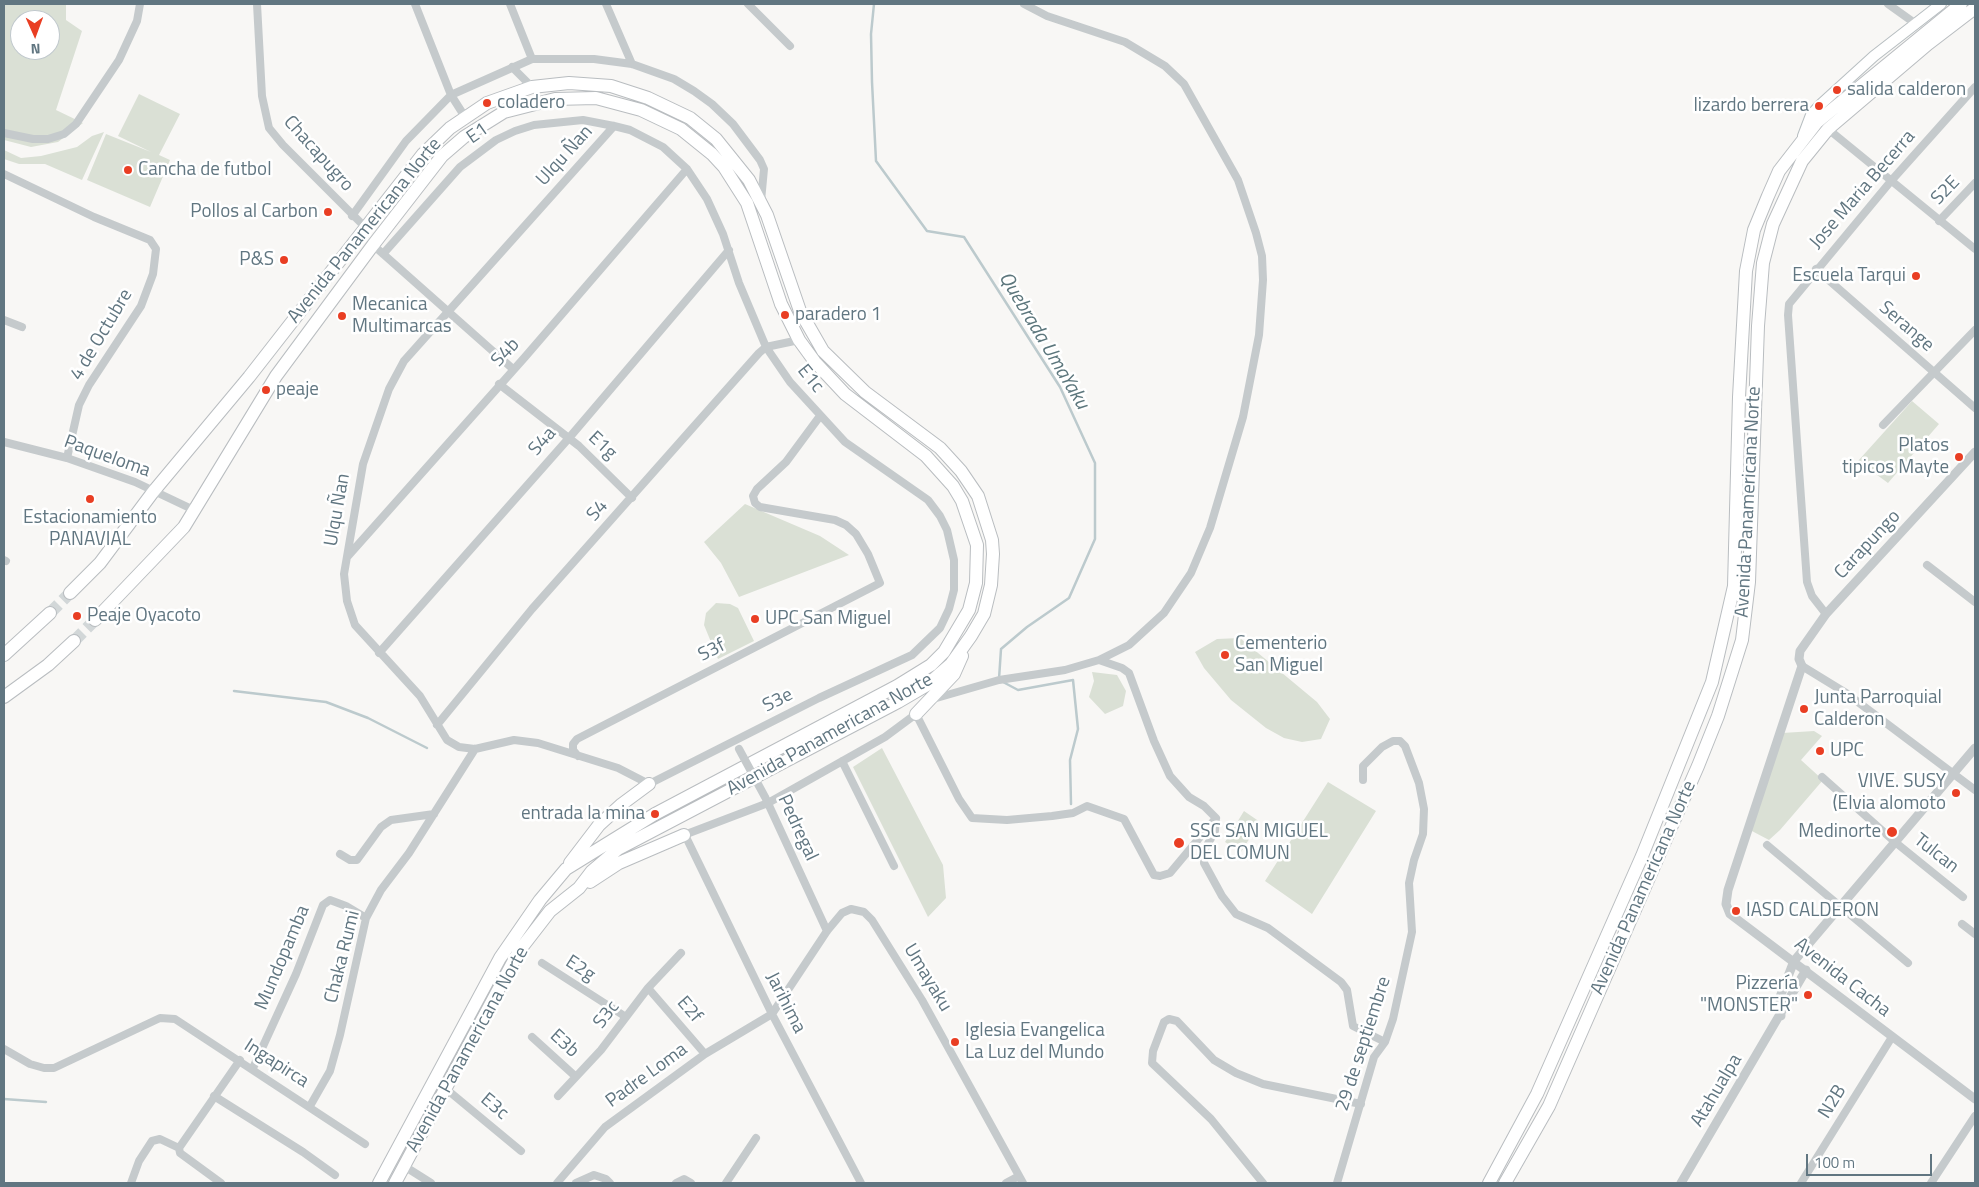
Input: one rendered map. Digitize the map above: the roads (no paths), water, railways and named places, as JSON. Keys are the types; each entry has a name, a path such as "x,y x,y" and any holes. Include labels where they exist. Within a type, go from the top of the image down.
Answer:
{"highway":[{"name":"Avenida Panamericana Norte","path":"1489,1183 1537,1094 1642,856 1712,682 1734,586 1739,396 1748,260 1754,230 1779,171 1817,122 1962,4"},
{"name":"Avenida Panamericana Norte","path":"1505,1183 1549,1106 1698,766 1718,716 1739,648 1749,582 1755,369 1763,263 1773,224 1792,179 1802,161 1828,129 1928,44 1975,8"},
{"name":"Avenida Panamericana Norte","path":"70,593 100,563 153,492 249,377 424,154 464,117 488,103 532,87 569,83 611,86 648,98 690,118 716,139 749,180 776,240 787,279 800,311 823,352 865,392 940,448 961,470 978,496 990,529 993,572 984,614 951,664 938,676 898,702 618,849 592,871 579,888 550,911 519,951 395,1183"},
{"name":"Avenida Panamericana Norte","path":"95,620 184,527 196,511 266,390 373,245 442,156 464,137 504,112 555,99 586,97 611,101 668,121 698,142 724,167 747,203 781,304 799,340 844,394 926,456 958,493 969,516 978,545 976,583 969,610 944,652 917,674 655,814 566,869 540,900 500,958 379,1183"},
{"path":"4,654 50,613"},
{"path":"4,697 48,665 74,641"},
{"path":"916,714 933,699 954,674 964,647"},
{"path":"566,869 599,825 622,804 649,784"},
{"path":"579,888 620,863 685,835"}],"main road":[{"name":"Avenida Panamericana Norte","path":"1800,142 1812,115 1819,106 1874,56 1941,4"}],"street":[{"path":"4,133 33,139 48,139 64,134 76,124 119,60 137,21 140,4"},
{"name":"Chacapugro","path":"256,4 262,96 269,128 283,145 365,227"},
{"path":"414,4 451,94 464,117"},
{"path":"510,4 532,59"},
{"path":"606,4 632,64"},
{"path":"748,4 790,46"},
{"path":"933,699 989,682 1065,670 1100,660 1128,645 1164,614 1191,573 1210,528 1243,417 1259,335 1263,280 1262,256 1238,180 1184,84 1165,66 1125,42 1047,16 1024,4"},
{"path":"1888,4 1916,24"},
{"path":"352,216 406,141 451,94 532,59 594,59 632,64 662,74 694,91 712,104 733,124 753,148 764,169 760,204"},
{"path":"512,67 532,87"},
{"name":"Jose Maria Becerra","path":"1826,614 1810,592 1807,582 1788,315 1791,299 1891,181 1975,88"},
{"name":"E1","path":"383,254 460,167 496,140 528,127 551,123 583,120 614,126"},
{"name":"E1c","path":"614,126 630,130 663,147 687,169 711,206 729,250 739,283 766,348 798,393 845,442 928,500 946,530 954,560 954,590 949,609 940,628 923,647"},
{"name":"Ulqu Ñan","path":"614,126 404,360 389,389 363,464 344,574 347,602 355,625 420,696 447,740 459,747 475,749 514,740 538,743 618,768 649,784"},
{"path":"1828,129 1975,249"},
{"name":"S4b","path":"347,558 687,169"},
{"name":"4 de Octubre","path":"4,174 94,217 150,240 156,249 154,266 142,306 89,386 79,405 67,458"},
{"name":"S2E","path":"1939,221 1975,183"},
{"path":"373,245 513,369"},
{"name":"S4a","path":"379,653 569,438 729,250"},
{"name":"Serange","path":"1816,269 1975,408"},
{"path":"4,320 22,327"},
{"path":"1883,425 1975,330"},
{"path":"766,348 799,340"},
{"name":"S4","path":"437,725 532,609 632,498 708,408 766,348"},
{"name":"E1g","path":"499,384 569,438 632,498"},
{"name":"S3f","path":"578,756 573,750 573,744 583,736 880,583 868,554 856,534 846,525 835,520 760,507 755,503 753,496 757,489 786,462 820,416"},
{"name":"Paqueloma","path":"4,442 67,458 135,482 196,511"},
{"name":"Carapungo","path":"1802,666 1799,659 1800,651 1826,614 1975,452"},
{"path":"1927,564 1975,602"},
{"name":"S3e","path":"649,784 912,655 923,647"},
{"path":"1100,660 1122,668 1129,673 1154,741 1170,776 1188,797 1204,806 1216,818 1215,831 1205,849 1204,863 1222,896 1236,914 1268,928 1341,982 1346,990 1353,1026 1384,1042"},
{"path":"1802,666 1846,693 1975,790"},
{"name":"Avenida Cacha","path":"1802,666 1728,890 1726,904 1728,913 1975,1099"},
{"path":"685,835 766,800 842,761 885,737 916,714 959,800 972,818 1007,820 1052,816 1073,813 1087,806 1124,819 1154,875 1160,876 1170,874 1216,818"},
{"name":"Pedregal","path":"735,741 766,800 827,931"},
{"name":"29 de septiembre","path":"1337,1183 1374,1057 1384,1042 1393,1019 1412,932 1409,884 1414,860 1423,834 1424,809 1419,783 1405,746 1400,741 1393,741 1382,747 1363,766 1363,780"},
{"name":"Atahualpa","path":"1781,1016 1780,996 1794,961 1975,748"},
{"name":"Chaka Rumi","path":"310,1106 332,1062 366,918 381,890 434,814 475,749"},
{"path":"842,761 894,866"},
{"name":"Tulcan","path":"1822,777 1894,842 1964,897"},
{"path":"340,854 350,860 357,860 382,827 391,820 434,814"},
{"name":"Jarihima","path":"685,835 772,1014 861,1183"},
{"path":"1766,845 1908,963"},
{"name":"Mundopamba","path":"253,1068 296,974 323,905 330,900 346,906 366,918"},
{"name":"Umayaku","path":"827,931 842,913 852,909 864,912 872,920 922,1000 1023,1183"},
{"path":"1962,924 1975,934"},
{"path":"772,1014 827,931"},
{"name":"S3c","path":"558,1096 601,1050 648,988 681,952"},
{"name":"E2g","path":"542,963 626,1017"},
{"name":"Atahualpa","path":"1681,1183 1781,1016 1806,970"},
{"name":"E2f","path":"648,988 705,1054"},
{"name":"Padre Loma","path":"557,1183 605,1127 705,1054 772,1014"},
{"name":"Ingapirca","path":"4,1049 30,1064 44,1068 54,1068 167,1017 175,1019 253,1068 365,1144"},
{"path":"1263,1183 1211,1119 1152,1063 1153,1051 1164,1022 1169,1019 1177,1021 1214,1060 1263,1084 1361,1104"},
{"name":"E3b","path":"532,1037 575,1076"},
{"name":"N2B","path":"1801,1183 1892,1038"},
{"path":"179,1148 240,1060"},
{"name":"E3c","path":"445,1088 521,1151"},
{"path":"214,1096 303,1152 335,1175"},
{"path":"1931,1183 1975,1116"},
{"path":"726,1183 756,1138"},
{"path":"131,1183 139,1161 152,1141 160,1139 179,1148 180,1153 221,1183"},
{"path":"404,1166 431,1183"},
{"path":"576,1183 594,1175 606,1179 610,1183"},
{"path":"1006,1183 1019,1176"},
{"path":"676,1183 684,1179 691,1183"}],"waterway":[{"name":"Quebrada UmaYaku","path":"874,4 871,34 876,161 927,231 964,237 1060,387 1095,463 1095,539 1069,598 1027,627 1001,649 999,679"},
{"name":"Quebrada UmaYaku","path":"1003,682 1018,690 1073,680 1078,729 1070,760 1071,804"},
{"path":"234,691 326,702 368,718 427,748"},
{"path":"4,1099 46,1102"}],"tunnel":[{"path":"50,613 70,593"},
{"path":"74,641 95,620"}],"place":[{"name":"salida calderon","path":"1837,90"},
{"name":"coladero","path":"487,103"},
{"name":"lizardo berrera","path":"1819,106"},
{"name":"Cancha de futbol","path":"128,170"},
{"name":"Pollos al Carbon","path":"328,212"},
{"name":"P&S","path":"284,260"},
{"name":"Escuela Tarqui","path":"1916,276"},
{"name":"paradero 1","path":"785,315"},
{"name":"Mecanica Multimarcas","path":"342,316"},
{"name":"peaje","path":"266,390"},
{"name":"Platos tipicos Mayte","path":"1959,457"},
{"name":"Estacionamiento PANAVIAL","path":"90,499"},
{"name":"Peaje Oyacoto","path":"77,616"},
{"name":"UPC San Miguel","path":"755,619"},
{"name":"Cementerio San Miguel","path":"1225,655"},
{"name":"Junta Parroquial Calderon","path":"1804,709"},
{"name":"UPC","path":"1820,751"},
{"name":"VIVE. SUSY (Elvia alomoto","path":"1956,793"},
{"name":"entrada la mina","path":"655,814"},
{"name":"Medinorte","path":"1892,832"},
{"name":"SSC SAN MIGUEL DEL COMUN","path":"1179,843"},
{"name":"IASD CALDERON","path":"1736,911"},
{"name":"Pizzería \"MONSTER\"","path":"1808,995"},
{"name":"Iglesia Evangelica La Luz del Mundo","path":"955,1042"}]}
